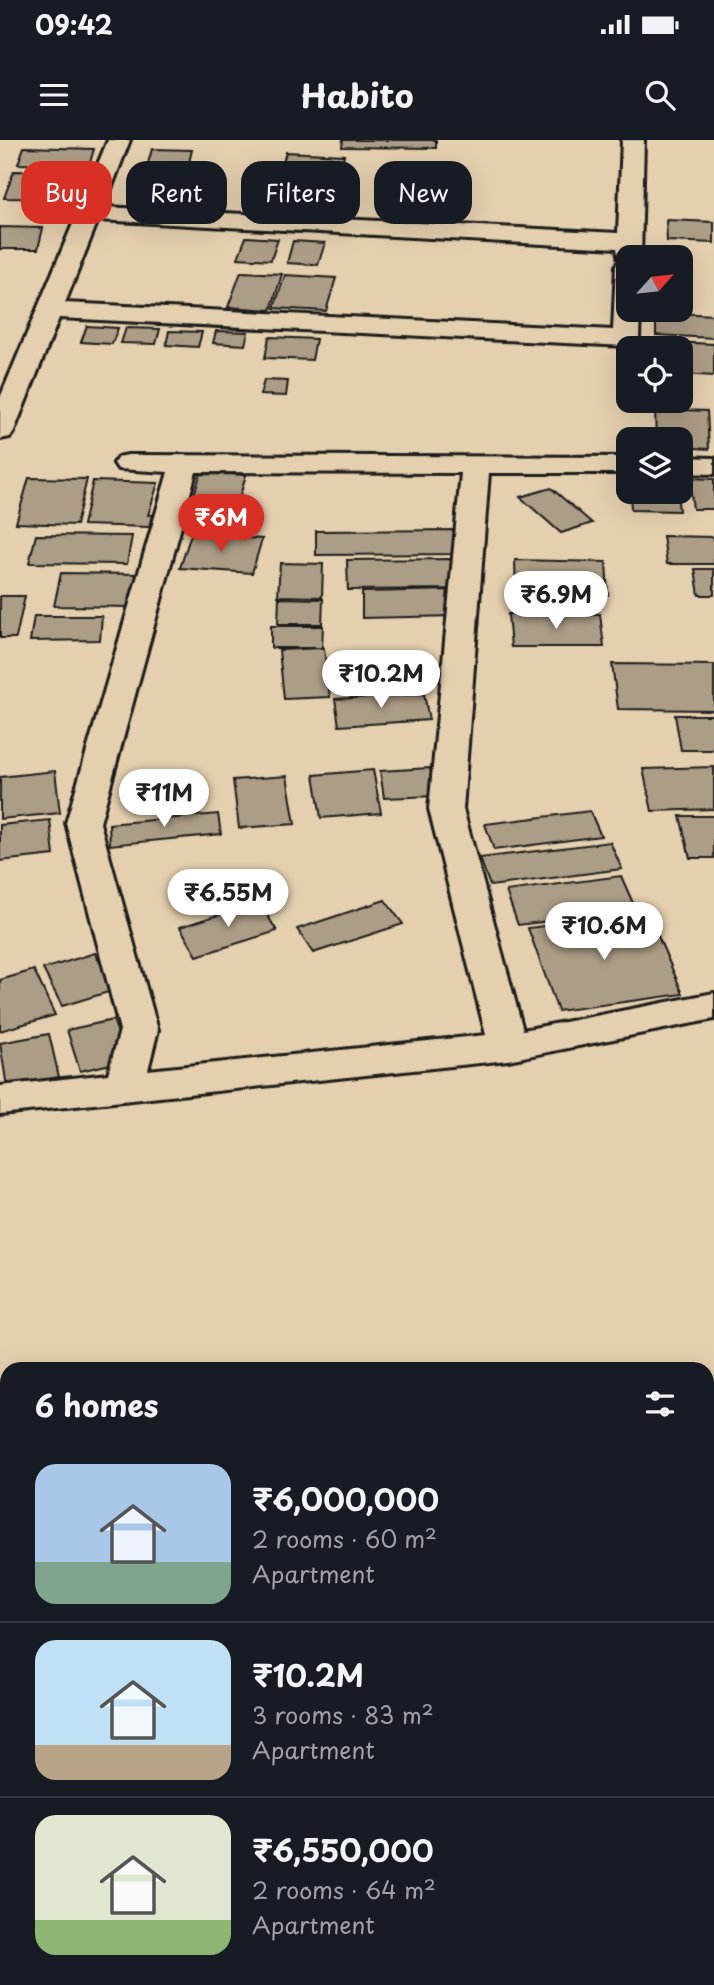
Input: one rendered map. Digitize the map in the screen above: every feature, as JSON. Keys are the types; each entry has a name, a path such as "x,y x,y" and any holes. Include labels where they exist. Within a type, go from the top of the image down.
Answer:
{"street":[{"path":"111,161 119,140"},
{"path":"629,245 634,140"},
{"path":"112,215 616,254"},
{"path":"0,431 86,224"},
{"path":"50,310 626,338 627,322"},
{"path":"128,463 616,465"},
{"path":"125,1085 139,1030 83,823 184,464"},
{"path":"476,464 446,809 508,1046"},
{"path":"693,465 714,466"},
{"path":"0,1100 508,1046 714,1006"}],"building":[{"path":"343,140 436,140 436,148 342,147"},
{"path":"24,147 94,149 90,161 21,161 21,164 18,164"},
{"path":"152,149 192,150 189,161 149,161"},
{"path":"286,152 344,155 343,161 283,161"},
{"path":"14,171 21,171 21,198 4,198"},
{"path":"666,220 714,222 714,243 667,241"},
{"path":"0,227 43,228 38,249 0,249"},
{"path":"246,237 278,239 271,260 238,258"},
{"path":"293,241 325,243 318,265 287,263"},
{"path":"241,272 282,274 271,310 228,307"},
{"path":"285,275 336,278 326,311 274,308"},
{"path":"693,314 714,315 714,338 656,335 656,322 693,322"},
{"path":"87,326 118,328 112,344 81,342"},
{"path":"126,328 160,329 156,344 121,343"},
{"path":"169,331 202,332 198,347 166,345"},
{"path":"216,331 248,332 245,345 213,343"},
{"path":"269,337 316,339 312,360 265,358"},
{"path":"693,343 714,344 714,376 693,375"},
{"path":"264,380 288,381 286,396 260,395"},
{"path":"707,411 709,449 693,448 693,427 656,427 655,413"},
{"path":"201,472 246,475 230,531 184,528"},
{"path":"29,478 87,479 76,525 16,523"},
{"path":"693,478 714,479 714,509 693,509"},
{"path":"93,481 158,483 148,515 152,515 149,527 83,525"},
{"path":"551,488 592,523 561,533 520,497"},
{"path":"631,504 678,504 679,511 631,510"},
{"path":"461,530 463,554 316,555 316,531"},
{"path":"191,534 262,539 252,573 180,568"},
{"path":"36,535 132,536 127,564 29,563"},
{"path":"663,536 714,537 714,564 667,564"},
{"path":"452,559 455,589 348,590 347,560"},
{"path":"515,560 606,562 608,595 516,593"},
{"path":"280,563 323,564 322,597 278,596"},
{"path":"695,569 714,569 714,595 699,595"},
{"path":"61,573 142,574 136,607 54,606"},
{"path":"455,590 458,616 362,618 362,592"},
{"path":"0,596 25,596 16,638 0,638"},
{"path":"279,598 323,599 322,624 278,624"},
{"path":"508,614 600,614 604,647 511,647"},
{"path":"34,616 102,616 100,640 30,641"},
{"path":"271,626 323,626 322,648 271,648"},
{"path":"324,648 330,697 284,699 279,650"},
{"path":"612,664 714,665 714,710 618,709"},
{"path":"424,694 429,720 339,726 335,699"},
{"path":"675,715 714,715 714,750 681,750"},
{"path":"714,767 714,809 652,811 643,769"},
{"path":"430,768 435,796 384,798 380,771"},
{"path":"373,770 381,813 321,818 314,775"},
{"path":"55,771 60,813 0,819 0,777"},
{"path":"287,776 295,824 239,828 233,780"},
{"path":"590,811 601,836 494,850 485,824"},
{"path":"218,814 221,834 110,845 109,824"},
{"path":"680,816 714,816 714,858 690,858"},
{"path":"50,820 54,855 0,861 0,825"},
{"path":"610,842 622,869 490,886 480,858"},
{"path":"621,876 636,910 518,925 506,891"},
{"path":"385,900 403,924 313,953 297,929"},
{"path":"259,902 277,931 197,956 180,927"},
{"path":"648,913 683,994 558,1011 528,928"},
{"path":"95,953 115,990 62,1006 43,969"},
{"path":"34,970 55,1015 0,1031 0,980"},
{"path":"113,1020 128,1060 80,1071 67,1030"},
{"path":"49,1034 59,1077 7,1087 0,1043"}]}
